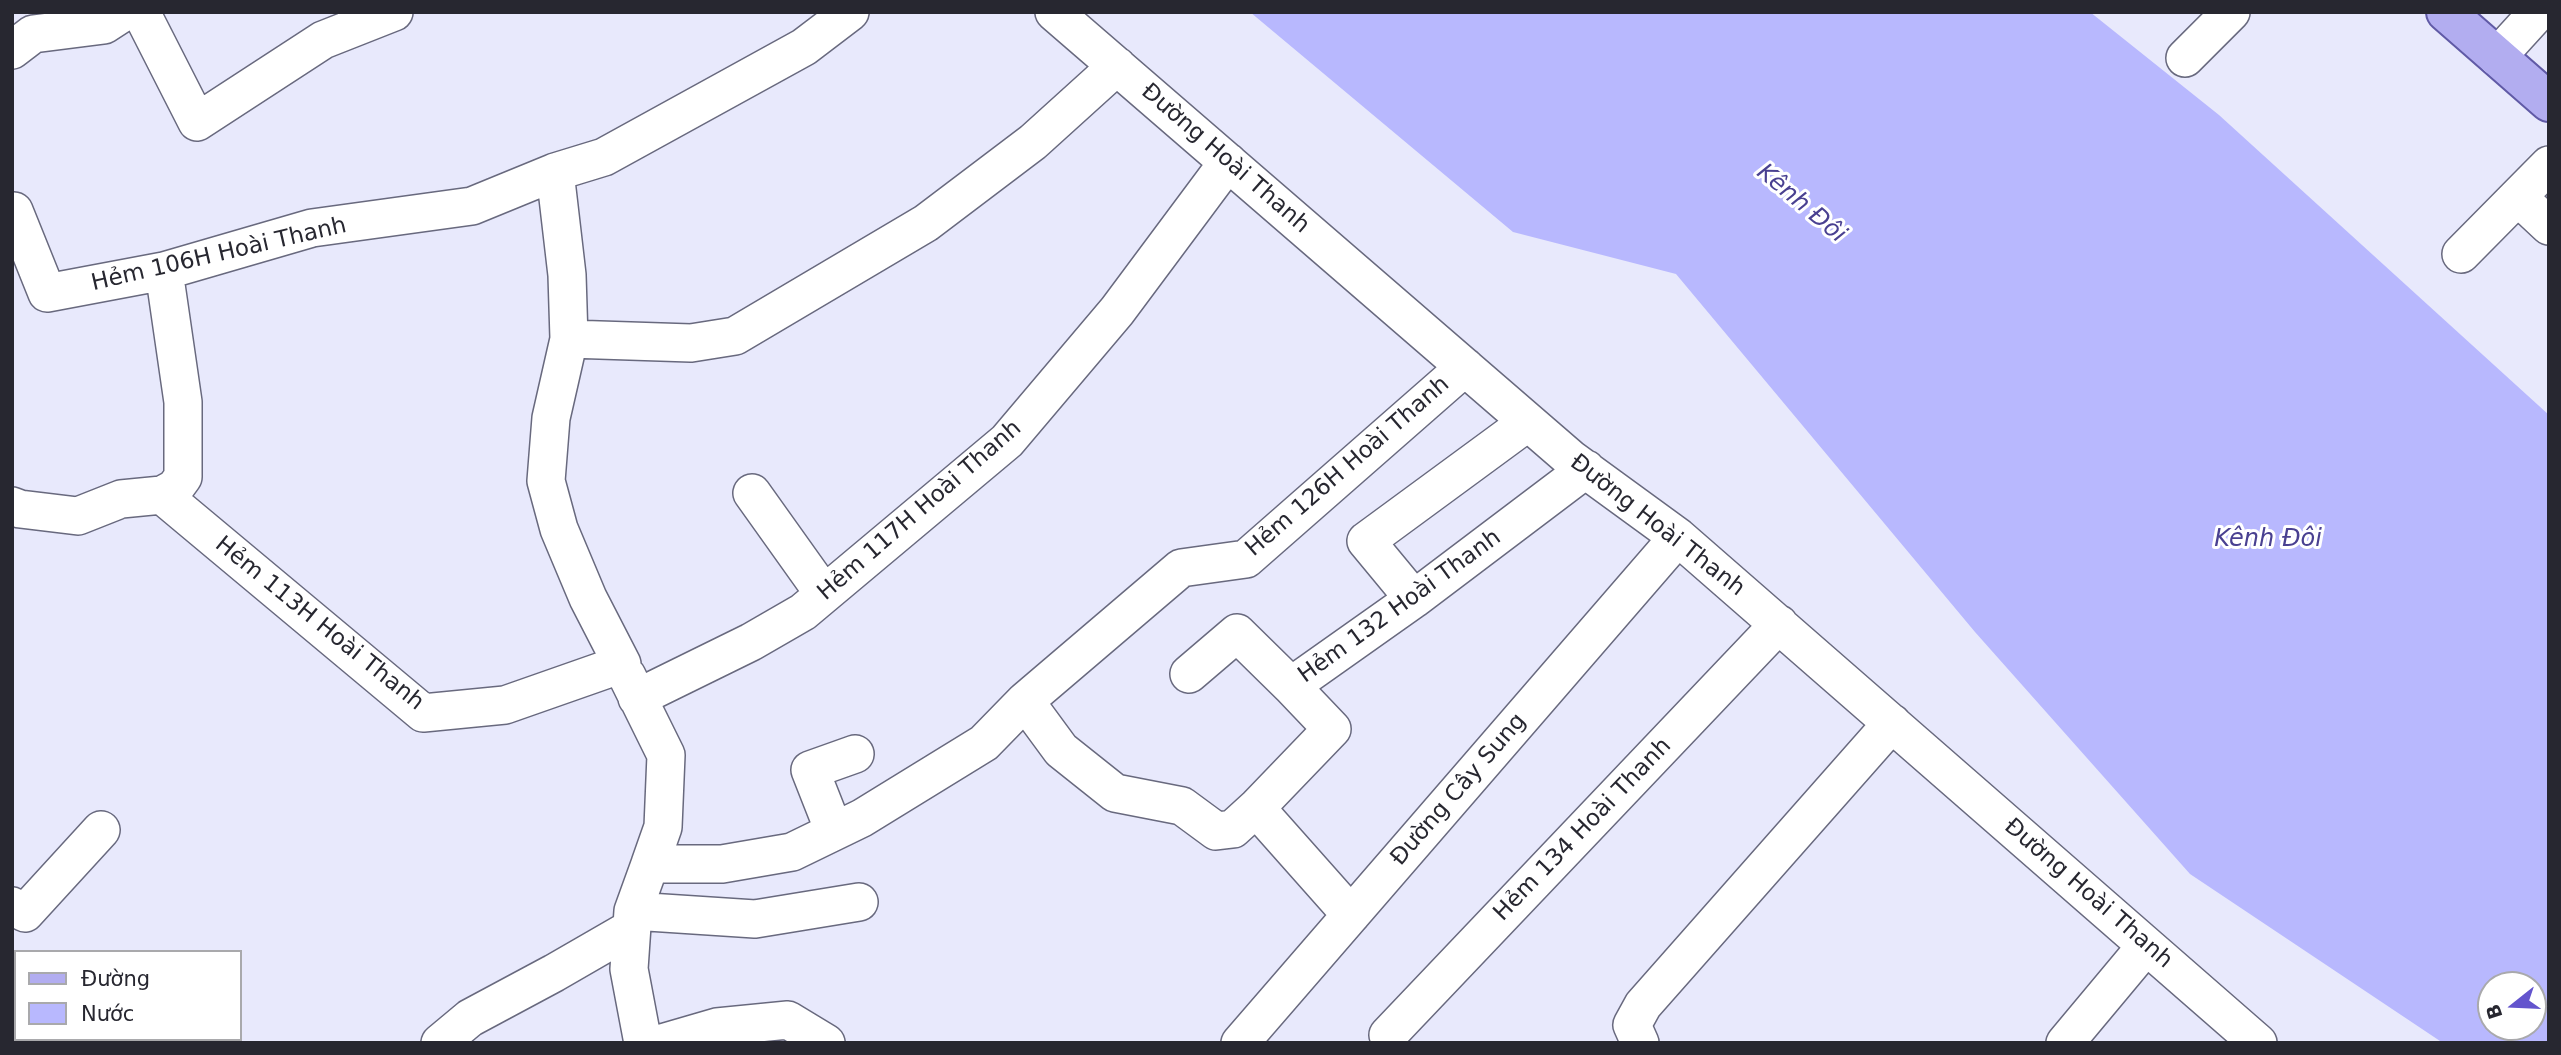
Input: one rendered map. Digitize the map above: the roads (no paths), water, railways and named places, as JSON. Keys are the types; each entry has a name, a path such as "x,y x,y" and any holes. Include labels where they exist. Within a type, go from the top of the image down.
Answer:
{"main road":[{"path":"2446,12 2549,102"}],"street":[{"path":"12,50 33,34 79,20 104,25 124,12"},
{"path":"141,12 197,122 323,40 394,12"},
{"name":"Hẻm 106H Hoài Thanh","path":"14,211 47,293 164,271 312,228 472,206 555,172 604,157 804,47 850,12"},
{"name":"Đường Hoài Thanh","path":"1054,12 1528,422 1678,537 2258,1043"},
{"path":"2185,58 2231,12"},
{"path":"2497,57 2539,12"},
{"path":"569,339 691,342 735,336 926,223 1033,142 1117,66"},
{"name":"Hẻm 117H Hoài Thanh","path":"637,698 751,642 803,612 1007,441 1117,311 1228,162"},
{"path":"2461,254 2549,166"},
{"path":"555,172 568,275 569,339 551,418 546,481 559,529 588,598 666,755 663,827 632,919 629,969 643,1043"},
{"path":"2518,197 2549,226"},
{"path":"12,506 78,516 121,499 162,495 175,488 183,477 183,402 164,271"},
{"name":"Hẻm 126H Hoài Thanh","path":"1025,701 1181,568 1246,559 1465,367"},
{"path":"1414,599 1366,541 1528,422"},
{"name":"Hẻm 132 Hoài Thanh","path":"1025,701 1061,750 1115,793 1182,806 1216,831 1233,829 1332,729 1291,686 1414,599 1586,469"},
{"path":"752,493 824,594"},
{"name":"Hẻm 113H Hoài Thanh","path":"162,495 423,713 506,705 622,664"},
{"name":"Đường Cây Sung","path":"1245,1042 1351,915 1678,537"},
{"name":"Hẻm 134 Hoài Thanh","path":"1388,1035 1779,624"},
{"path":"1189,674 1237,633 1291,686"},
{"path":"650,864 722,864 792,852 862,818 984,743 1025,701"},
{"path":"1640,1043 1632,1025 1643,1005 1892,723"},
{"path":"834,831 810,770 855,754"},
{"path":"1256,808 1351,915"},
{"path":"12,906 25,913 101,830"},
{"path":"440,1043 470,1018 555,973 632,919 755,919 859,902"},
{"path":"2065,1043 2146,946"},
{"path":"662,1043 717,1027 788,1020 826,1043"}],"water":[{"name":"Kênh Đôi","path":"1250,12 2090,12 2219,115 2549,415 2549,1043 2443,1043 2190,874 1975,632 1676,274 1513,232"}]}
